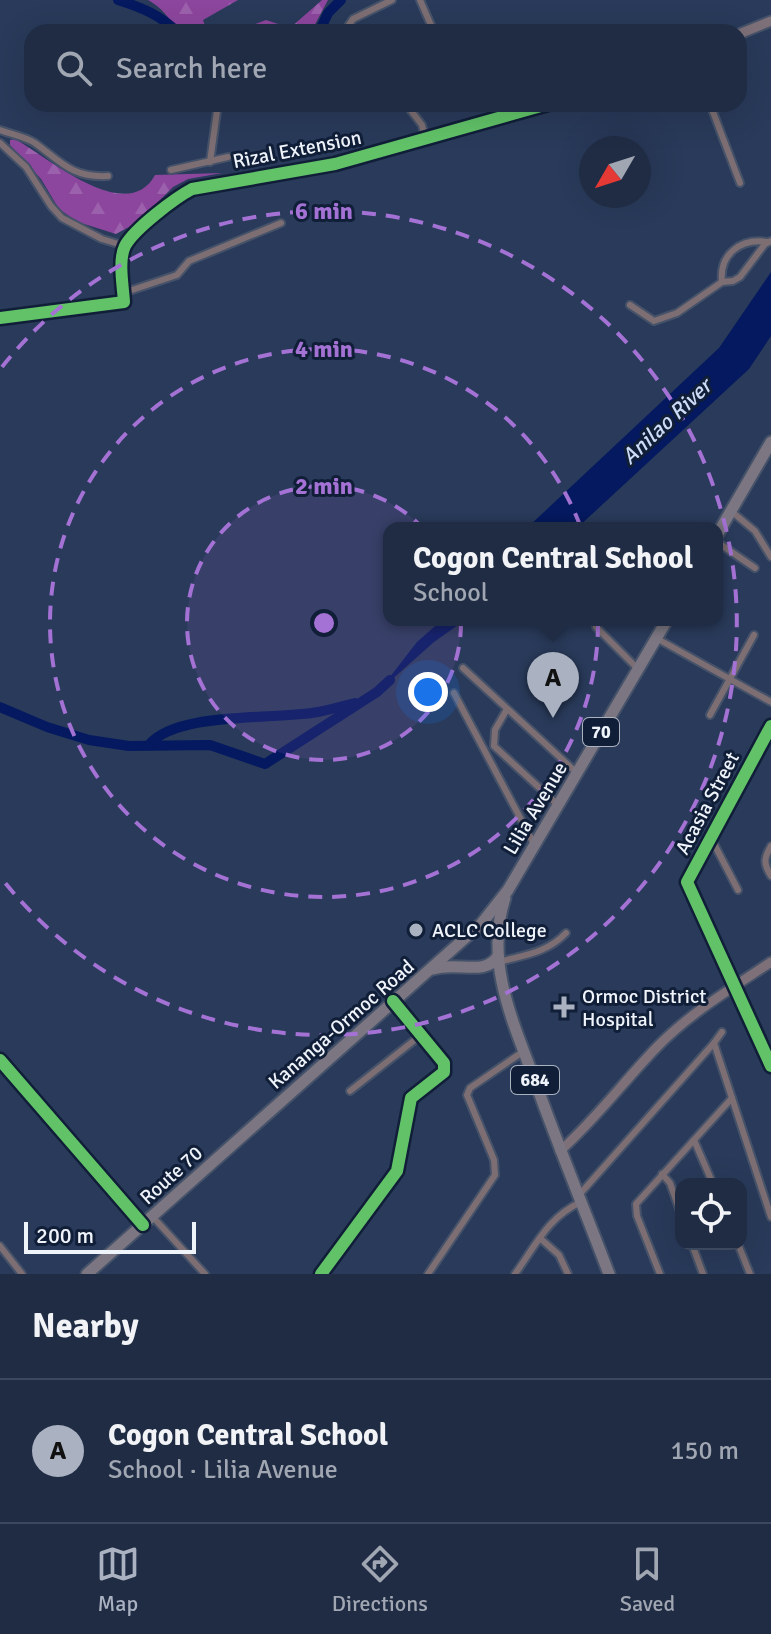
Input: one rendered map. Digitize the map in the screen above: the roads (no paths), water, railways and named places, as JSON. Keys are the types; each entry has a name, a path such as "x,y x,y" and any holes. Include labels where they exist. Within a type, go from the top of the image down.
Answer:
{"highway":[{"path":"723,525 771,442"},
{"name":"Lilia Avenue","path":"508,890 663,626"},
{"name":"70","path":"463,941 508,890"},
{"name":"70","path":"499,954 500,920 508,890"},
{"path":"429,971 446,966 488,967 499,954 490,932 474,931"},
{"path":"463,941 462,954 476,967"},
{"name":"Kananga-Ormoc Road","path":"243,1135 463,941"},
{"name":"684","path":"499,954 505,999"},
{"name":"684","path":"476,967 495,981 505,999 609,1274"},
{"name":"Route 70","path":"87,1274 243,1135"}],"street":[{"path":"350,24 353,19 392,0"},
{"path":"420,0 430,24"},
{"path":"747,31 771,21"},
{"path":"210,162 217,112"},
{"path":"412,112 422,125 426,141"},
{"name":"Rizal Extension","path":"125,246 174,199 192,189 335,164 522,112"},
{"path":"713,112 740,183"},
{"path":"0,130 33,141 62,167 92,177 108,176"},
{"path":"0,143 26,167 62,218 102,239 125,246 122,255 124,297"},
{"path":"171,170 228,157"},
{"path":"0,318 124,297 177,275 189,261 281,223"},
{"path":"722,282 721,268 727,255 744,242 769,242"},
{"path":"630,305 648,319 658,320 677,313 722,282 740,277 769,242"},
{"path":"731,511 752,527 771,557"},
{"path":"723,546 755,568"},
{"path":"596,627 638,669"},
{"path":"710,715 754,635"},
{"path":"656,638 771,702"},
{"path":"463,668 577,773"},
{"path":"454,693 534,844"},
{"path":"507,709 495,730 494,746 557,804"},
{"name":"Acasia Street","path":"736,985 687,882 771,726"},
{"path":"711,838 738,890"},
{"path":"771,846 764,865 771,876"},
{"path":"499,954 542,951 566,933"},
{"path":"560,1151 687,1020 771,962"},
{"path":"736,985 771,1066"},
{"path":"321,1274 397,1171 411,1098 444,1072 444,1063 393,1001"},
{"path":"515,1274 548,1225 580,1198 722,1032"},
{"path":"350,1091 421,1035"},
{"path":"714,1043 771,1217"},
{"path":"428,1274 495,1175 494,1160 467,1095 470,1088 524,1051"},
{"path":"0,1060 148,1220 205,1274"},
{"path":"660,1274 637,1216 636,1204 732,1098"},
{"path":"694,1140 710,1178"},
{"path":"662,1174 670,1183 675,1197"},
{"path":"541,1239 559,1255 568,1274"},
{"path":"0,1246 22,1274"},
{"path":"694,1250 703,1274"},
{"path":"740,1250 750,1274"}],"water":[{"path":"771,272 771,336 749,369 583,522 533,522 719,348"},
{"path":"435,626 457,626 379,691 417,642"}],"waterway":[{"path":"118,0 150,12 168,24"},
{"path":"323,24 328,13 341,0"},
{"name":"Anilao River","path":"0,707 47,727 89,740 129,746 210,745 265,764 377,692 390,680"},
{"name":"Anilao River","path":"149,745 162,734 203,722 300,714 355,703"}],"place":[{"name":"Cogon Central School","path":"553,718"},
{"name":"ACLC College","path":"416,930"},
{"name":"Ormoc District Hospital","path":"564,1007"}]}
